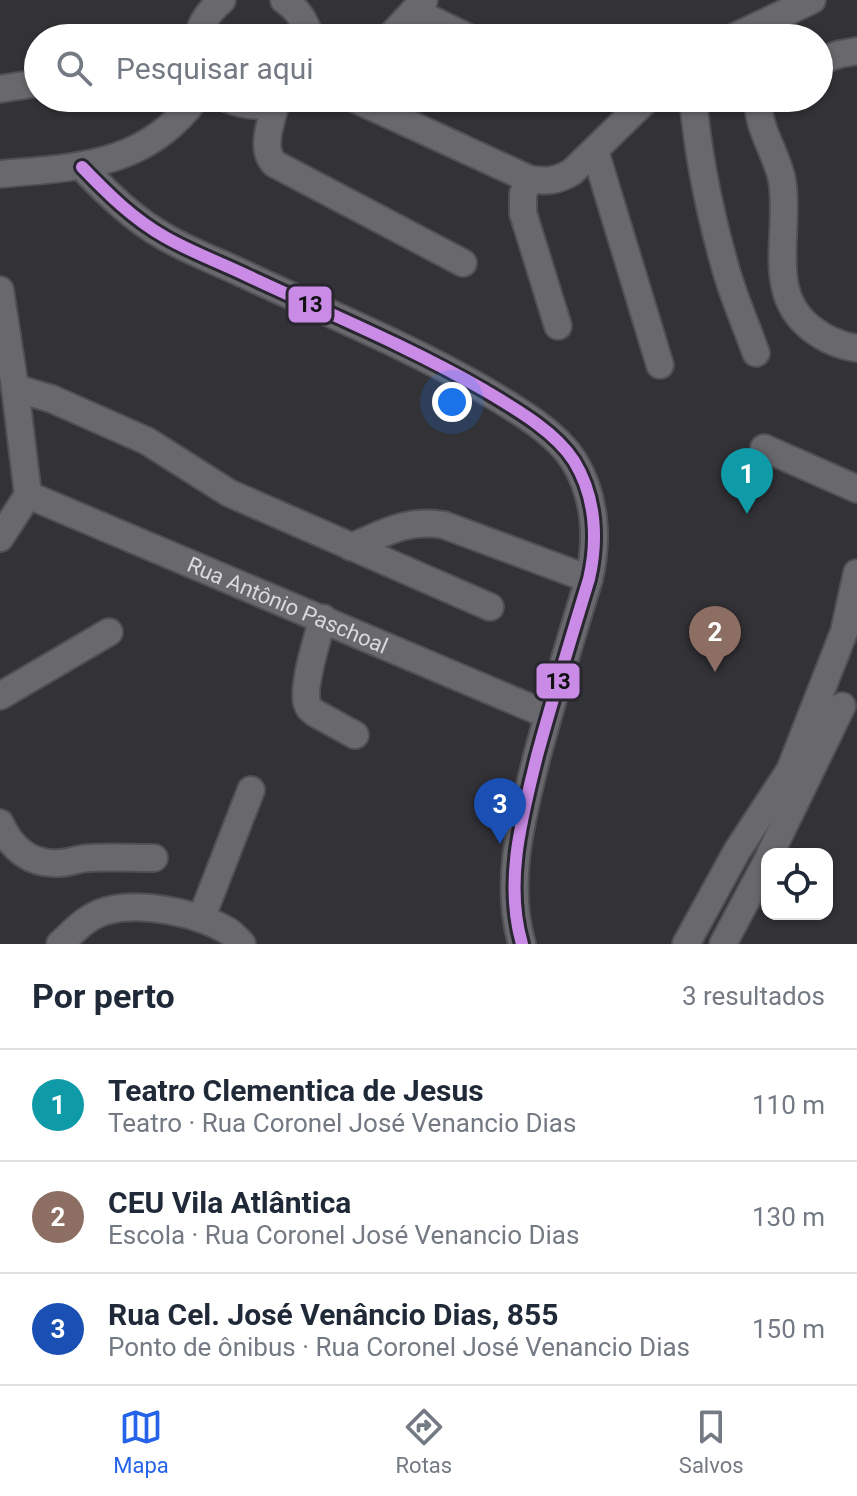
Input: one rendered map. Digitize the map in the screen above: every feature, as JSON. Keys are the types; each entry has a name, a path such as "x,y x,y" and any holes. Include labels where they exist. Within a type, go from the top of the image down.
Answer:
{"street":[{"path":"202,24 222,0"},
{"path":"284,0 294,7 306,24"},
{"path":"761,24 812,0"},
{"path":"402,24 419,5 448,24"},
{"path":"833,56 857,51"},
{"path":"0,89 24,85"},
{"path":"0,174 82,167 129,153 163,133 185,112"},
{"path":"276,112 267,144 270,159 275,164 463,263"},
{"path":"383,112 529,179 544,182 560,179 572,172 634,112"},
{"path":"694,112 705,183 726,271 756,353"},
{"path":"760,112 779,165 785,200 783,262 787,299 794,313 825,339 857,348"},
{"path":"595,151 660,365"},
{"path":"82,167 118,204 165,237 440,365 508,405 549,434 573,460 588,492 595,545 589,579 548,715 521,822 514,884 516,924 522,944"},
{"path":"529,179 523,194 523,213 558,326"},
{"path":"0,290 28,495 0,538"},
{"path":"15,388 52,399 147,441 229,493 490,607"},
{"path":"764,448 857,489"},
{"name":"Rua Antônio Paschoal","path":"28,495 548,715"},
{"path":"351,547 405,525 431,523 444,525 589,579"},
{"path":"686,944 737,851 790,770 844,632 857,573"},
{"path":"323,618 306,699 315,713 355,735"},
{"path":"0,696 109,632"},
{"path":"773,848 842,706"},
{"path":"201,919 251,790"},
{"path":"0,823 21,854 39,861 58,863 87,858 154,858"},
{"path":"723,944 761,872"},
{"path":"60,944 82,923 104,911 127,908 151,908 201,919 230,932 242,944"}],"transit line":[{"name":"13","path":"82,167 131,214 153,230 455,374 533,421 556,440 574,461 591,504 594,549 589,579 543,734 521,826 515,897 522,944"}],"place":[{"name":"Teatro Clementica de Jesus","path":"747,514"},
{"name":"CEU Vila Atlântica","path":"715,672"},
{"name":"Rua Cel. José Venâncio Dias, 855","path":"500,844"}]}
